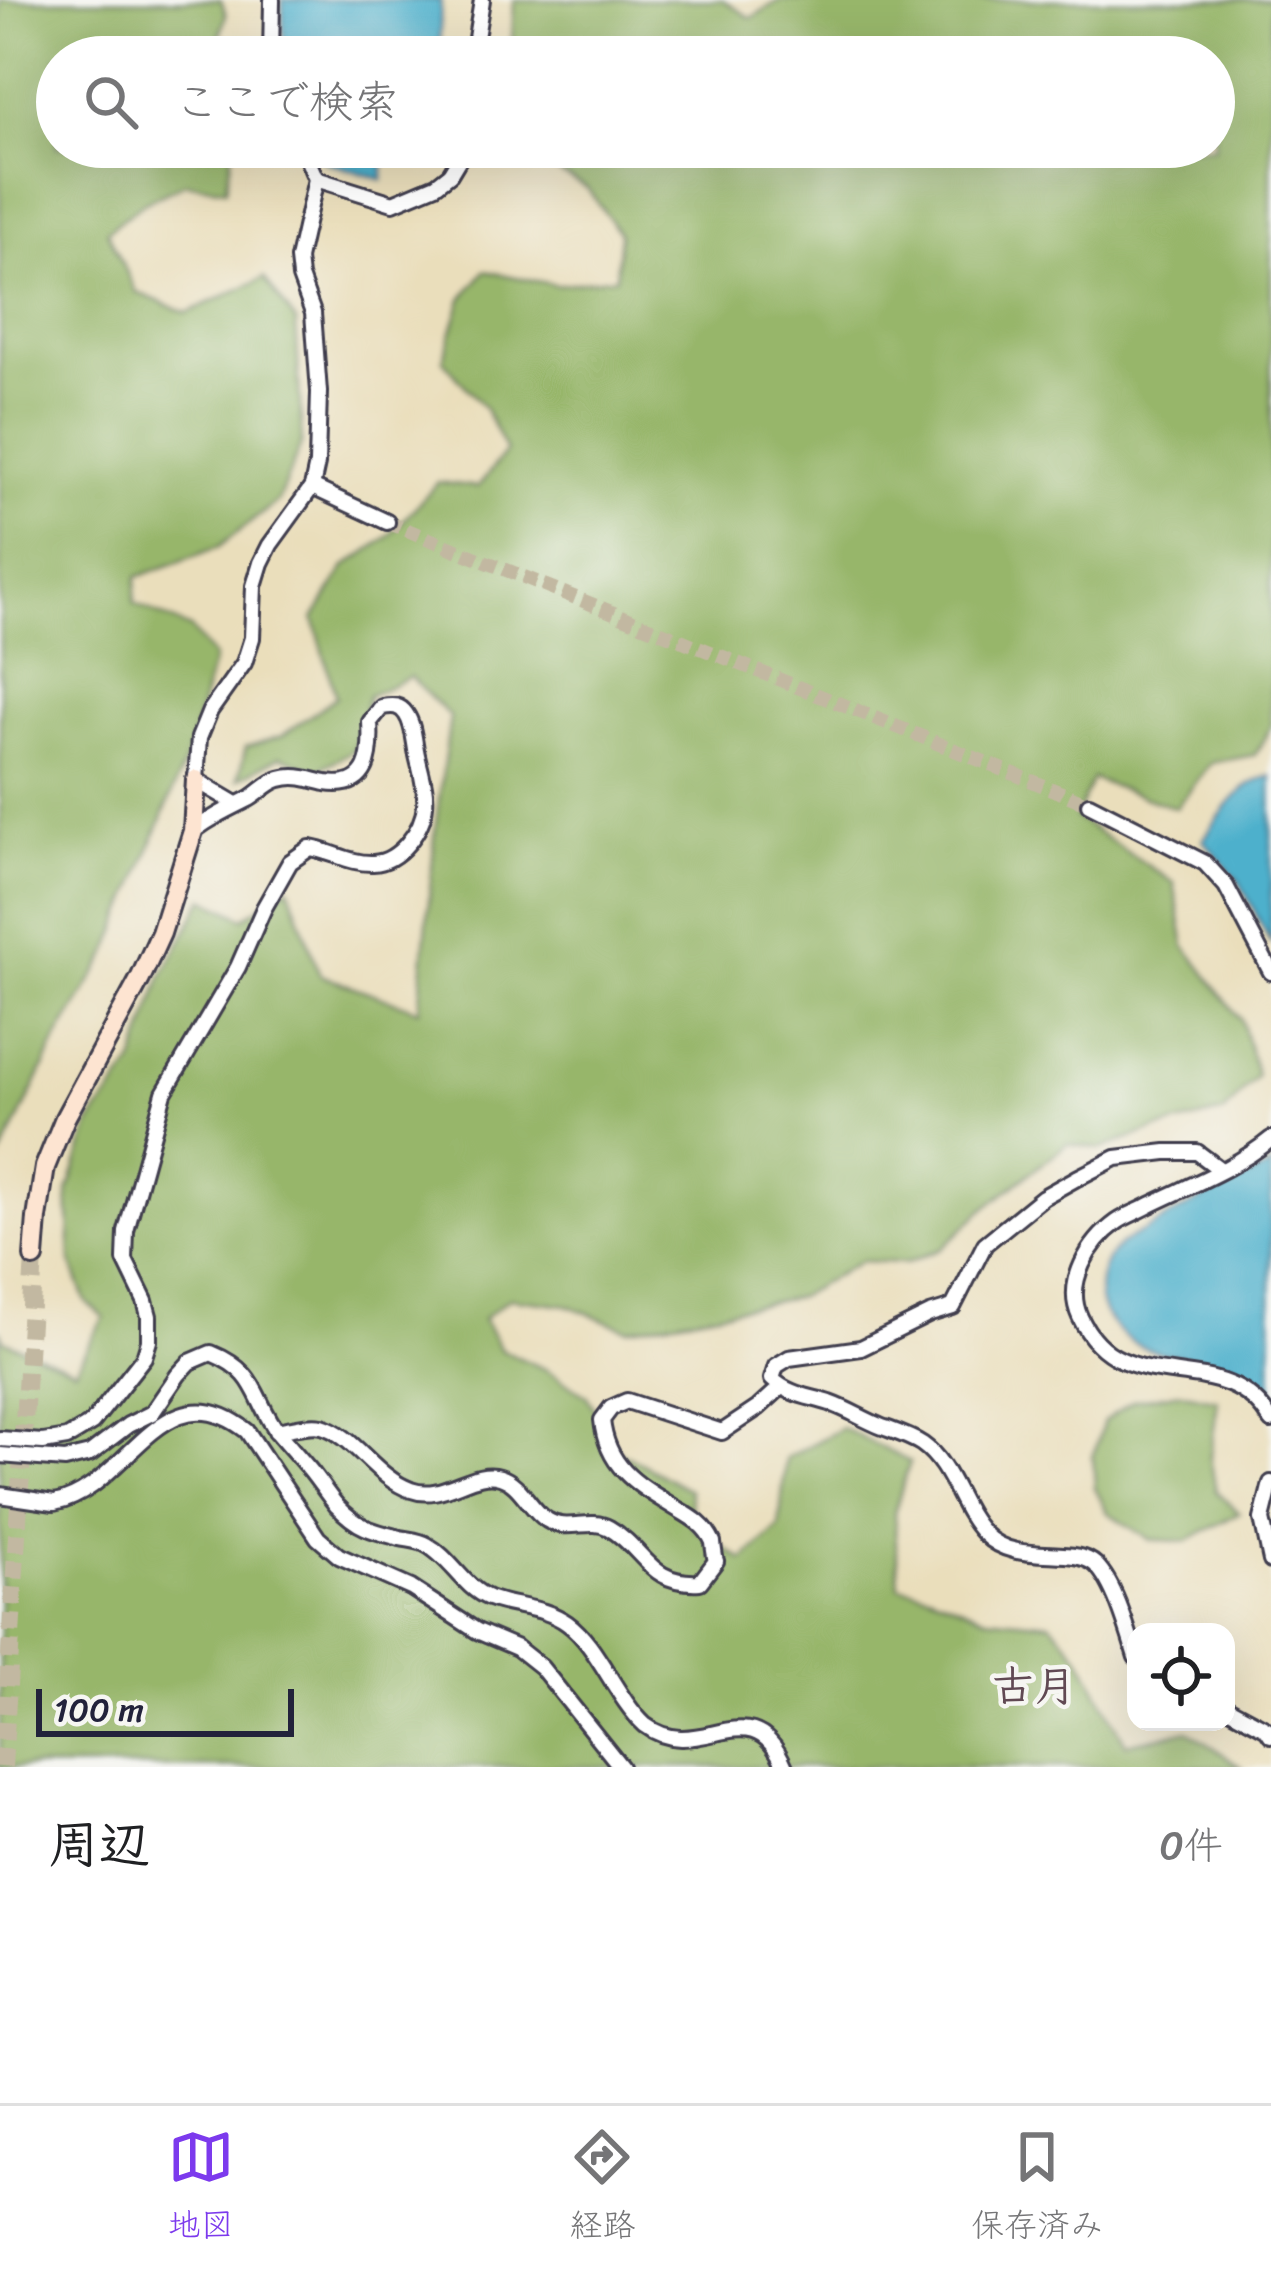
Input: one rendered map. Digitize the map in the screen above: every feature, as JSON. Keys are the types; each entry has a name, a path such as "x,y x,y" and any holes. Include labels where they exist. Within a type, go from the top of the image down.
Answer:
{"street":[{"path":"271,36 272,0"},
{"path":"476,36 482,0"},
{"path":"34,1257 46,1167 65,1118 161,933 193,831 199,738 210,711 244,663 252,638 254,586 261,563 312,487 319,392 313,313 298,259 316,179 311,168"},
{"path":"316,179 393,203 436,185 454,168"},
{"path":"312,487 387,522"},
{"path":"0,1439 44,1442 67,1438 92,1423 144,1357 149,1316 125,1260 126,1231 164,1093 238,967 290,862 310,848 356,862 378,863 402,851 418,827 425,804 412,725 404,710 394,705 382,707 370,722 371,751 363,774 352,783 329,784 302,776 276,779 193,831"},
{"path":"196,780 235,803"},
{"path":"1089,804 1204,863 1226,886 1271,972"},
{"path":"1271,1139 1250,1157 1117,1222 1087,1251 1076,1282 1077,1312 1093,1341 1115,1359 1147,1370 1216,1377 1251,1396 1271,1420"},
{"path":"1127,1634 1107,1582 1093,1562 1076,1556 1027,1555 1000,1546 985,1535 941,1464 922,1444 829,1403 781,1388 772,1378 776,1366 789,1358 861,1348 952,1307 986,1244 1042,1197 1116,1158 1197,1152 1221,1170"},
{"path":"0,1455 65,1460 90,1454 152,1413 190,1362 211,1353 230,1361 249,1378 276,1431 335,1504 362,1528 424,1542 488,1598 541,1609 567,1622 648,1728 673,1742 697,1744 737,1731 761,1734 778,1751 785,1767"},
{"path":"276,1431 321,1425 353,1445 380,1473 414,1492 446,1491 482,1477 500,1477 548,1521 565,1527 596,1524 608,1528 650,1567 680,1583 700,1582 716,1561 713,1543 700,1523 637,1484 611,1457 602,1420 611,1408 627,1401 722,1432 781,1388"},
{"path":"0,1495 54,1503 70,1500 180,1414 205,1410 231,1418 248,1431 318,1538 340,1556 411,1588 477,1631 517,1648 541,1667 621,1767"},
{"path":"1271,1483 1262,1519 1271,1561"},
{"path":"1235,1712 1271,1735"}],"green space":[{"path":"0,0 221,0 226,15 220,36 36,36 36,168 230,168 226,189 185,183 143,203 107,231 136,292 187,313 264,278 296,322 302,442 278,501 219,547 137,577 134,603 192,630 214,658 188,753 108,954 60,1034 0,1159"},
{"path":"514,0 723,0 751,18 780,0 1271,0 1271,726 1255,755 1211,763 1176,808 1092,779 1076,818 1174,883 1185,946 1241,1020 1257,1076 1224,1113 1101,1149 1067,1144 941,1249 906,1263 861,1261 798,1297 627,1329 567,1305 509,1298 483,1319 501,1350 545,1369 586,1395 619,1451 689,1490 693,1528 743,1560 779,1527 786,1458 842,1428 910,1462 894,1513 899,1586 986,1617 1051,1623 1080,1656 1126,1744 1189,1731 1242,1767 0,1767 0,1330 3,1340 75,1369 104,1317 86,1302 71,1262 68,1192 90,1124 134,1063 162,976 204,898 244,918 289,886 320,975 419,1010 450,717 410,677 368,696 354,750 316,771 281,756 238,779 246,747 282,736 336,697 314,619 345,567 388,537 438,482 478,487 506,451 485,409 443,360 462,299 485,271 557,285 616,277 620,234 587,188 551,168 1235,168 1235,36 512,36"},
{"path":"1181,1392 1218,1400 1210,1457 1216,1491 1239,1513 1187,1541 1150,1540 1107,1512 1095,1488 1093,1457 1104,1421 1134,1400"}],"water":[{"path":"282,0 441,0 440,36 283,36"},
{"path":"345,168 383,168 383,180"},
{"path":"1271,776 1271,944 1239,881 1203,840 1240,792"},
{"path":"1271,1163 1271,1396 1259,1382 1232,1366 1154,1351 1132,1341 1104,1312 1099,1286 1107,1260 1122,1243"}],"tunnel":[{"path":"387,522 1089,804"},
{"path":"3,1767 34,1257"}],"district":[{"name":"古月","path":"1034,1686"}]}
